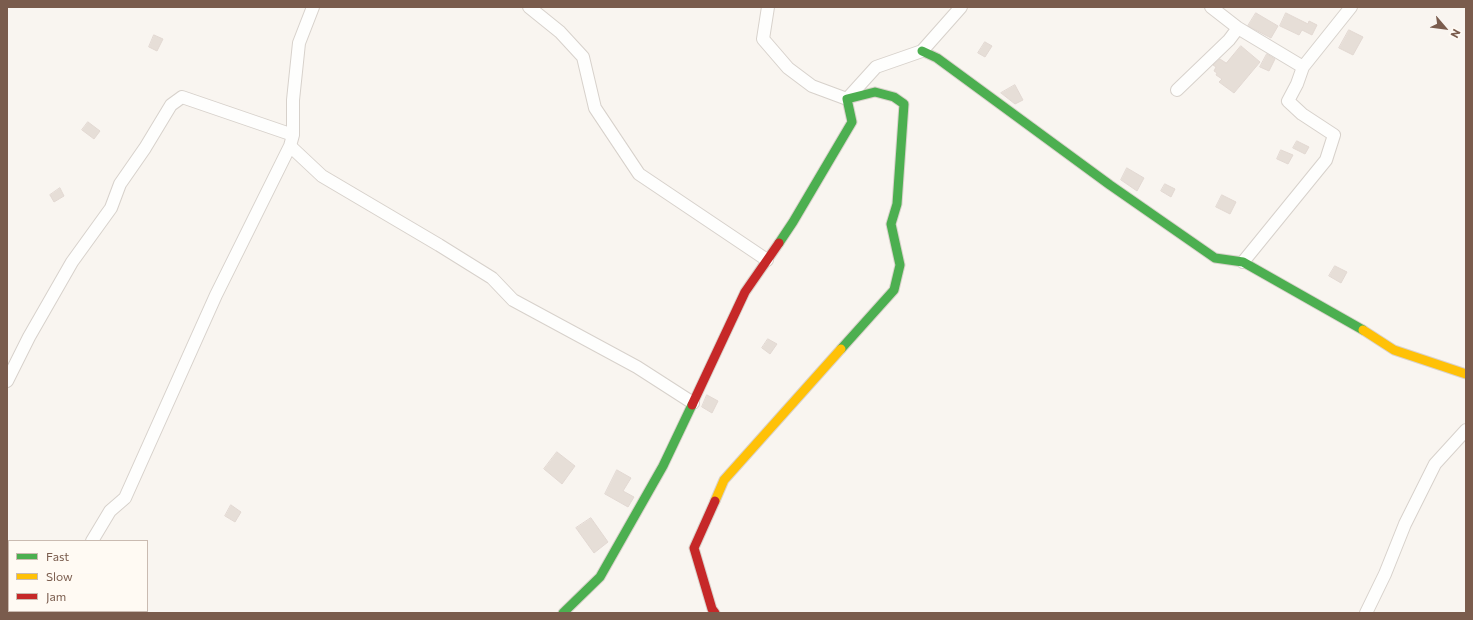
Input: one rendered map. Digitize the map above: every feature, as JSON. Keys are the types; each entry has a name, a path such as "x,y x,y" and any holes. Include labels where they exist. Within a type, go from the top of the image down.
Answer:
{"street":[{"path":"93,540 110,511 125,498 216,295 292,141 293,100 299,43 313,7"},
{"path":"529,7 560,32 582,58 595,108 639,174 767,260"},
{"path":"715,613 712,609 694,548 724,480 894,290 900,265 891,224 897,204 904,104 894,97 875,92 847,99 812,86 788,68 763,39 768,7"},
{"path":"847,99 876,67 922,51 961,7"},
{"path":"1211,7 1238,28 1303,67"},
{"path":"1243,262 1326,160 1334,135 1302,114 1288,101 1303,67 1351,7"},
{"path":"1177,90 1229,40 1238,28"},
{"path":"922,51 937,58 1104,180 1215,258 1243,262 1366,331 1394,350 1466,374"},
{"path":"7,381 29,337 72,262 111,208 120,184 145,148 170,105 182,98 292,141 322,176 439,244 492,278 513,300 637,367 693,403"},
{"path":"563,613 600,577 663,466 745,292 793,222 852,122 847,99"},
{"path":"1366,613 1385,574 1405,524 1435,464 1466,430"}],"building":[{"path":"1256,13 1278,26 1271,38 1248,26"},
{"path":"1286,13 1308,24 1309,21 1317,25 1312,35 1302,30 1299,35 1280,26"},
{"path":"1349,30 1363,37 1353,55 1339,48"},
{"path":"154,35 163,39 157,51 149,47"},
{"path":"985,42 992,46 985,57 978,53"},
{"path":"1241,46 1260,62 1234,93 1219,82 1222,79 1216,75 1217,73 1214,71 1216,67 1213,65 1220,59 1226,63"},
{"path":"1267,54 1275,59 1269,71 1260,67"},
{"path":"1015,85 1023,100 1015,104 1001,93"},
{"path":"88,122 100,131 94,139 82,130"},
{"path":"1297,141 1309,147 1305,154 1293,148"},
{"path":"1281,150 1293,155 1288,164 1277,159"},
{"path":"1127,168 1144,178 1137,191 1121,180"},
{"path":"1165,184 1175,189 1171,197 1161,191"},
{"path":"60,188 64,196 54,202 50,195"},
{"path":"1222,195 1236,202 1230,214 1216,207"},
{"path":"1335,266 1347,272 1341,283 1329,276"},
{"path":"768,339 777,344 770,354 762,348"},
{"path":"707,395 718,401 712,413 702,407"},
{"path":"557,452 575,466 562,484 544,469"},
{"path":"617,470 631,478 623,491 634,497 628,507 605,494"},
{"path":"231,505 241,512 235,522 225,516"},
{"path":"591,518 608,542 594,553 576,528"}],"traffic: fast":[{"path":"922,51 937,58 1110,185 1215,258 1243,262 1363,330"},
{"path":"779,243 852,122 847,99 875,92 894,97 904,104 897,204 891,224 900,265 894,290 841,349"},
{"path":"563,613 600,577 663,466 692,405"}],"traffic: slow":[{"path":"1363,330 1394,350 1466,374"},
{"path":"715,501 724,480 841,349"}],"traffic: jam":[{"path":"692,405 745,292 779,243"},
{"path":"715,501 694,548 712,609 715,613"}]}
